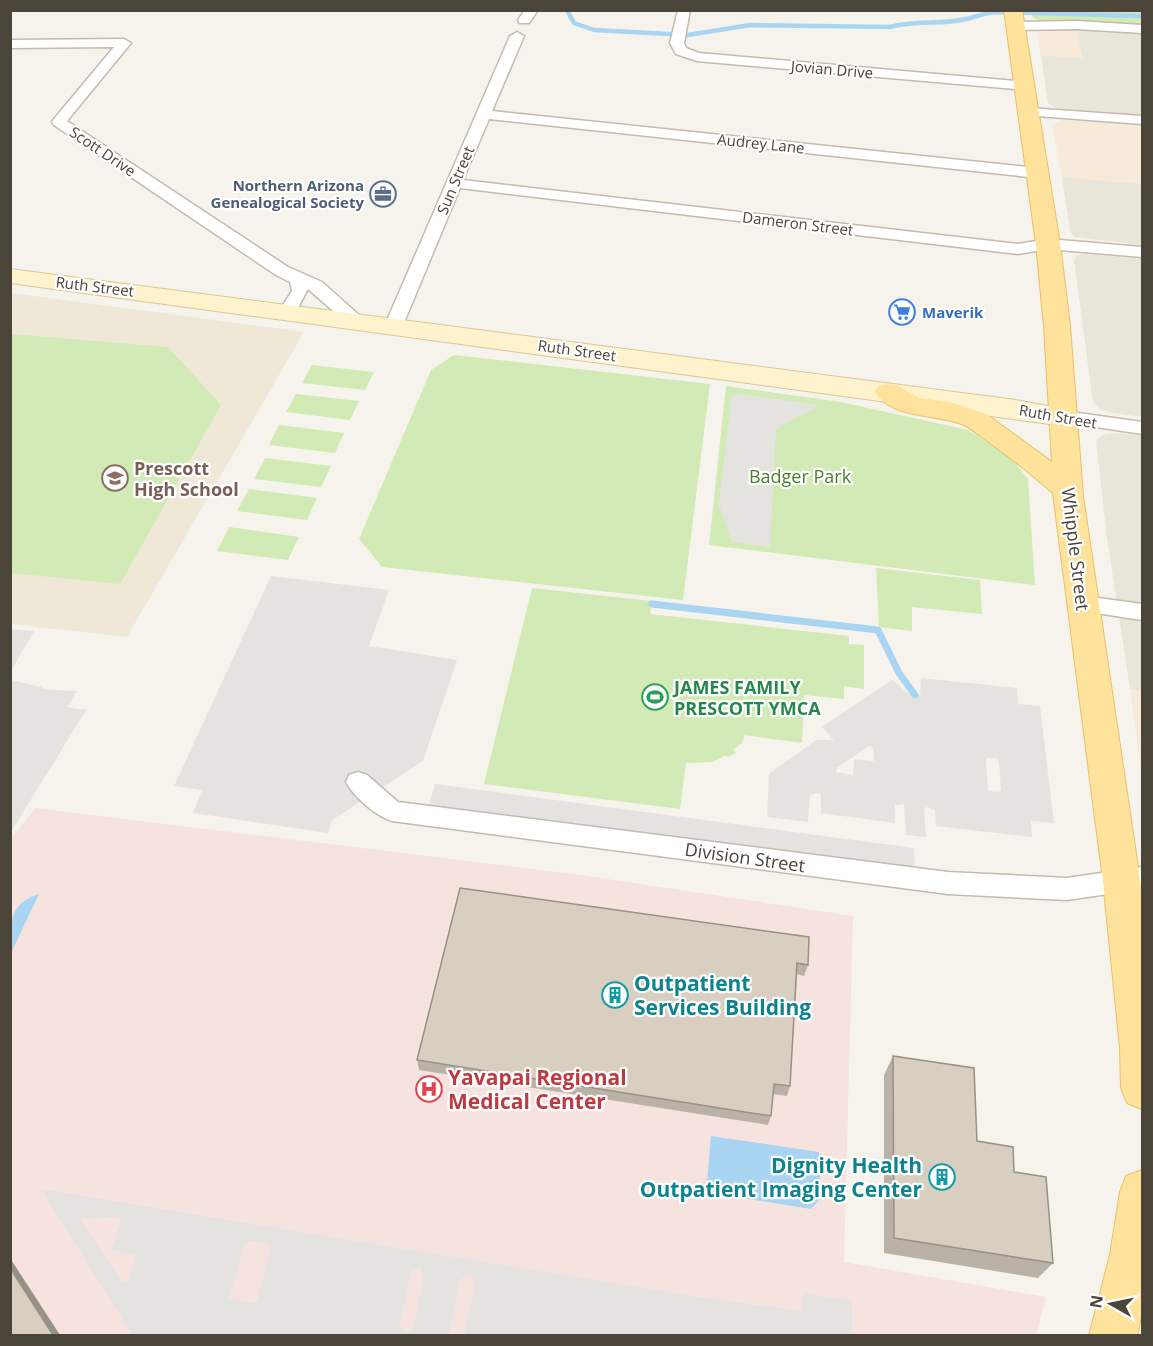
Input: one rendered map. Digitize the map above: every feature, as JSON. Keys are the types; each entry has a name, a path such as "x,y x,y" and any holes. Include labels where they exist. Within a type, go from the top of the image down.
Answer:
{"main road":[{"name":"Whipple Street","path":"1015,18 1048,244 1064,417 1068,490 1084,604 1132,879 1143,1088"},
{"path":"888,392 913,406 950,411 976,420 1023,453 1068,490"},
{"path":"1113,1335 1138,1255 1143,1192"}],"street":[{"name":"Jovian Drive","path":"684,10 677,44 681,51 697,57 1026,86"},
{"path":"1015,18 1143,29"},
{"name":"Sun Street","path":"393,325 518,36"},
{"name":"Scott Drive","path":"10,44 124,43 59,122 282,271 316,286 353,319"},
{"path":"1029,112 1143,120"},
{"name":"Audrey Lane","path":"484,114 1038,173"},
{"name":"Dameron Street","path":"453,183 1018,249 1048,244 1143,252"},
{"name":"Ruth Street","path":"10,276 353,319 1143,428"},
{"path":"288,311 300,291 298,279"},
{"path":"1084,604 1143,612"},
{"name":"Division Street","path":"358,782 392,811 849,872 948,883 1067,889 1132,879"}],"shaded area":[{"path":"1047,29 1076,29 1082,58 1041,55 1037,33"},
{"path":"1076,29 1142,32 1142,115 1061,110 1048,104 1041,55 1082,58"},
{"path":"1062,120 1142,125 1142,184 1062,177 1052,124"},
{"path":"1062,177 1142,184 1142,245 1075,237 1070,232"},
{"path":"1083,254 1142,259 1142,417 1112,413 1100,409 1093,403 1074,260 1076,256"},
{"name":"Prescott High School","path":"11,293 304,332 127,637 11,624"},
{"path":"732,393 819,405 776,429 770,547 732,542 719,504"},
{"path":"1117,433 1142,436 1142,691 1130,689 1107,538 1096,441 1103,435"},
{"path":"271,576 389,590 369,646 457,660 423,761 332,820 328,833 193,813 202,790 174,786"},
{"path":"10,629 34,631 11,671"},
{"path":"921,678 1017,688 1018,704 1040,706 1054,823 1031,821 1032,837 936,826 935,810 926,807 924,809 926,837 906,835 904,804 895,805 895,823 821,813 821,794 818,793 810,795 808,822 767,817 769,774 816,740 834,740 822,727 892,680 909,694 920,695","holes":["869,746 873,747 874,761 854,759 853,775 836,772 837,768","986,758 996,758 999,762 1001,790 999,792 988,791"]},
{"path":"11,680 42,687 41,689 77,691 67,707 86,710 11,832"},
{"path":"1130,689 1142,691 1142,778"},
{"path":"435,784 914,848 915,879 426,815"},
{"name":"Yavapai Regional Medical Center","path":"35,808 574,874 853,916 844,1262 1046,1297 1036,1335 11,1335 10,840"},
{"path":"41,1189 696,1297 802,1311 804,1293 852,1301 852,1335 464,1335 475,1284 472,1276 466,1275 459,1282 449,1335 132,1335","holes":["117,1217 121,1222 111,1250 137,1255 128,1281 123,1282 80,1219","249,1241 268,1244 271,1247 257,1301 253,1303 229,1298 244,1247","420,1268 424,1277 413,1328 405,1332 399,1326 411,1272"]}],"green space":[{"path":"1031,11 1142,11 1142,24 1042,21 1033,18"},
{"path":"11,334 168,347 221,405 120,584 11,573"},
{"path":"454,355 710,384 683,600 382,567 359,539 431,370"},
{"path":"312,365 374,372 365,390 302,383"},
{"name":"Badger Park","path":"726,386 841,402 968,430 1010,457 1028,479 1035,585 709,545"},
{"path":"296,394 359,401 350,420 286,412"},
{"path":"279,425 344,433 335,453 269,445"},
{"path":"265,458 331,466 321,487 254,479"},
{"path":"249,489 317,498 307,520 237,511"},
{"path":"229,527 299,537 288,560 217,551"},
{"path":"876,568 980,580 982,614 912,607 912,631 879,627"},
{"name":"JAMES FAMILY PRESCOTT YMCA","path":"532,588 652,601 650,614 849,636 849,644 864,645 864,689 844,686 844,699 804,695 802,743 745,735 742,743 733,750 736,753 728,757 726,755 713,762 686,763 680,809 484,784"}],"water":[{"path":"39,894 11,953 11,925 16,910 21,903"},
{"path":"711,1136 819,1152 821,1198 811,1209 706,1192"}],"building":[{"name":"Outpatient Services Building","path":"460,888 809,937 808,965 797,963 790,1086 774,1084 771,1116 417,1060"},
{"name":"Dignity Health Outpatient Imaging Center","path":"893,1056 974,1068 977,1141 1013,1147 1014,1172 1046,1177 1053,1263 894,1238"},
{"path":"10,1268 53,1335 10,1335"}],"waterway":[{"path":"567,10 574,23 594,30 688,35 750,25 890,27 957,21 994,12 1142,16"},
{"path":"652,604 878,630 899,673 915,695"}],"place":[{"name":"Northern Arizona Genealogical Society","path":"383,194"},
{"name":"Maverik","path":"902,312"},
{"name":"Prescott High School","path":"115,478"},
{"name":"JAMES FAMILY PRESCOTT YMCA","path":"655,697"},
{"name":"Outpatient Services Building","path":"615,995"},
{"name":"Yavapai Regional Medical Center","path":"429,1089"},
{"name":"Dignity Health Outpatient Imaging Center","path":"942,1177"}]}
